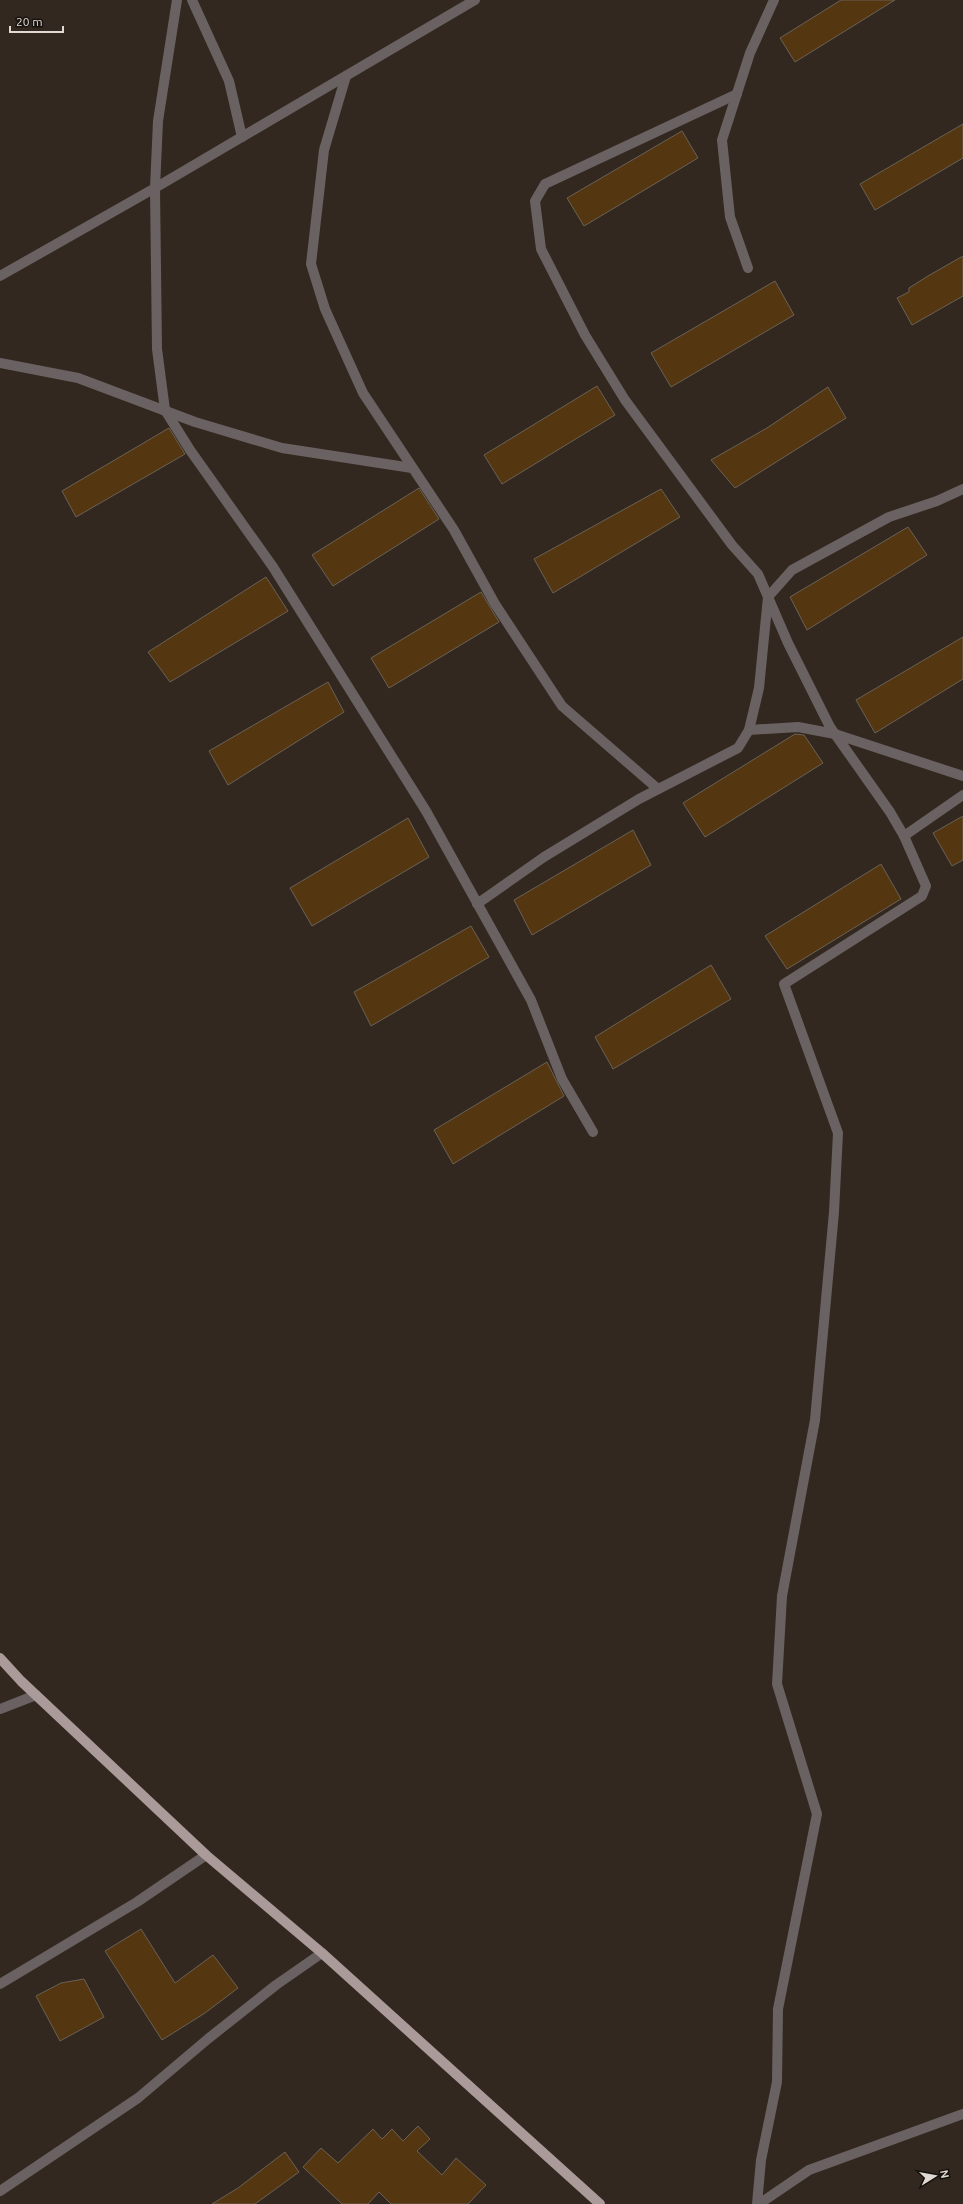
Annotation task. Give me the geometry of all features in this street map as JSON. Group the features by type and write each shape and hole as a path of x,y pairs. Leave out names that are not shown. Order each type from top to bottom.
{"main road":[{"path":"0,1658 36,1695 206,1854 322,1953 600,2204"}],"street":[{"path":"177,0 158,121 155,188 157,349 165,410 190,450 273,567 426,811 531,1000 562,1079 593,1132"},
{"path":"192,0 229,81 242,137"},
{"path":"0,276 155,188 475,0"},
{"path":"748,268 730,217 722,140 750,52 774,0"},
{"path":"346,76 324,150 311,264 325,309 363,393 454,530 495,604 562,706 658,789"},
{"path":"737,94 545,184 535,201 541,249 585,335 625,400 732,545 758,574 795,657 835,734 890,812 904,836 926,886 922,896 784,984 838,1132 834,1212 815,1420 782,1596 777,1684 817,1814 778,2009 777,2082 761,2160 758,2204"},
{"path":"0,364 78,378 195,422 282,448 412,468"},
{"path":"477,904 544,857 658,789 738,748 749,730 759,688 768,597 792,570 888,517 937,501 962,487"},
{"path":"749,730 798,727 835,734 963,776"},
{"path":"904,836 963,795"},
{"path":"0,1709 36,1695"},
{"path":"0,1984 137,1902 206,1854"},
{"path":"1,2187 138,2098 209,2038 276,1985 322,1953"},
{"path":"758,2204 810,2170 963,2114"}],"building":[{"path":"841,0 895,0 795,62 780,38"},
{"path":"963,124 963,158 875,210 860,184"},
{"path":"682,131 698,158 584,226 567,198"},
{"path":"963,256 963,296 912,325 897,298 909,292 909,288"},
{"path":"775,281 794,315 671,387 651,353"},
{"path":"597,386 615,415 502,484 484,455"},
{"path":"828,387 846,418 735,488 711,460 767,428"},
{"path":"169,428 185,454 76,517 62,491"},
{"path":"419,488 439,519 333,586 312,555"},
{"path":"661,489 680,517 553,593 534,559"},
{"path":"908,527 927,555 807,630 790,597"},
{"path":"266,577 288,611 170,682 148,652"},
{"path":"481,592 499,622 389,688 371,658"},
{"path":"963,637 963,679 875,733 856,700"},
{"path":"328,682 344,712 228,785 209,751"},
{"path":"795,734 804,735 823,763 705,837 683,803"},
{"path":"963,816 963,860 952,866 933,833"},
{"path":"408,818 429,857 312,926 290,888"},
{"path":"633,830 651,865 532,935 514,900"},
{"path":"881,864 901,899 787,969 765,936"},
{"path":"471,926 489,957 371,1026 354,992"},
{"path":"711,965 731,999 613,1069 595,1037"},
{"path":"547,1062 564,1096 453,1164 434,1130"},
{"path":"141,1929 175,1983 213,1955 238,1988 205,2013 162,2040 105,1951"},
{"path":"84,1979 104,2017 60,2041 36,1996 61,1983"},
{"path":"418,2126 430,2139 417,2151 442,2175 456,2158 486,2185 468,2204 391,2204 379,2192 368,2204 342,2204 303,2167 321,2148 338,2163 373,2129 382,2139 392,2129 403,2141"},
{"path":"285,2152 299,2172 255,2204 212,2204 238,2188"}]}
